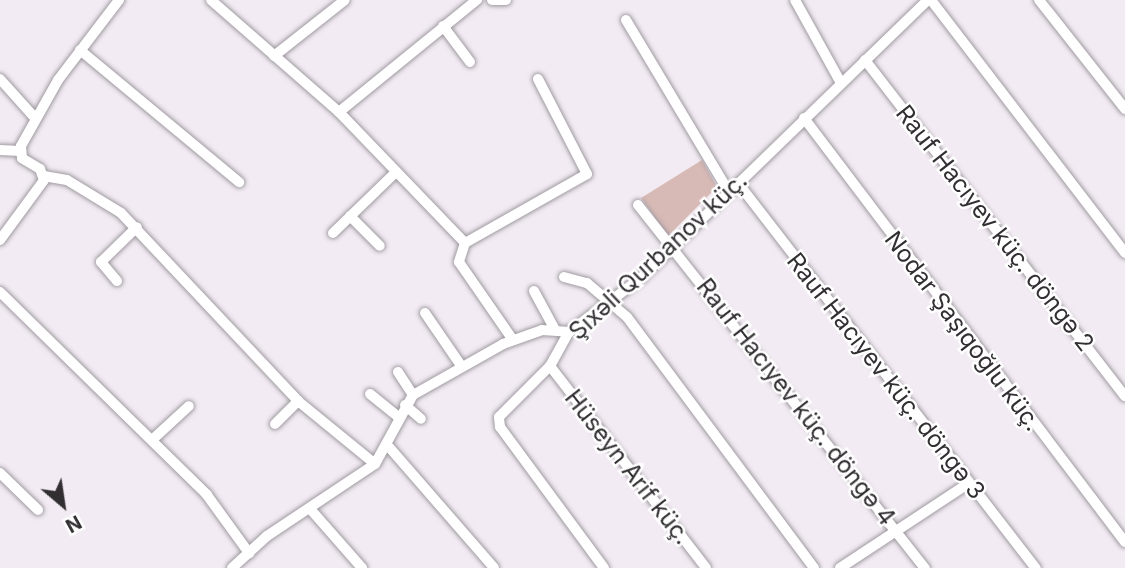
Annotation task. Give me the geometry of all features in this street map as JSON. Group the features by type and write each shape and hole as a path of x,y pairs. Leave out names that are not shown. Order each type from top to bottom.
{"street":[{"path":"20,151 35,118 80,50 119,0"},
{"path":"211,0 339,112 465,243"},
{"path":"274,56 345,0"},
{"path":"339,112 477,0"},
{"path":"492,0 506,0"},
{"path":"795,0 841,83"},
{"path":"929,0 1125,253"},
{"name":"Şıxəli Qurbanov küç.","path":"604,568 498,421 550,366 569,332 611,304 673,248 804,118 929,0"},
{"path":"1039,0 1125,109"},
{"path":"626,20 729,192"},
{"path":"443,26 470,62"},
{"path":"80,50 239,183"},
{"name":"Rauf Hacıyev küç. döngə 2","path":"865,60 1125,396"},
{"path":"0,79 35,118"},
{"path":"513,340 459,262 465,243 587,174 538,79"},
{"name":"Nodar Şaşıqoğlu küç.","path":"804,118 1125,542"},
{"path":"0,150 20,151 44,176 85,189 137,227 298,401 375,464"},
{"path":"333,233 396,172"},
{"path":"0,240 44,176"},
{"name":"Rauf Hacıyev küç. döngə 3","path":"738,183 1036,568"},
{"name":"Rauf Hacıyev küç. döngə 4","path":"638,205 925,568"},
{"path":"350,216 380,246"},
{"path":"117,281 101,262 137,227"},
{"path":"564,277 581,280 627,317 814,568"},
{"path":"534,291 554,328"},
{"path":"0,292 207,495 249,553"},
{"path":"425,313 462,367"},
{"path":"232,568 249,553 375,464 389,447 405,405 413,394 513,340 554,328 569,332"},
{"name":"Hüseyn Arif küç.","path":"550,366 706,568"},
{"path":"398,372 413,394"},
{"path":"370,394 400,418"},
{"path":"275,424 298,401"},
{"path":"405,405 421,419"},
{"path":"152,440 189,406"},
{"path":"389,447 494,568"},
{"path":"0,473 38,510"},
{"path":"839,568 969,482"},
{"path":"312,511 362,568"}],"shaded area":[{"path":"702,160 717,187 668,236 641,198"}]}
